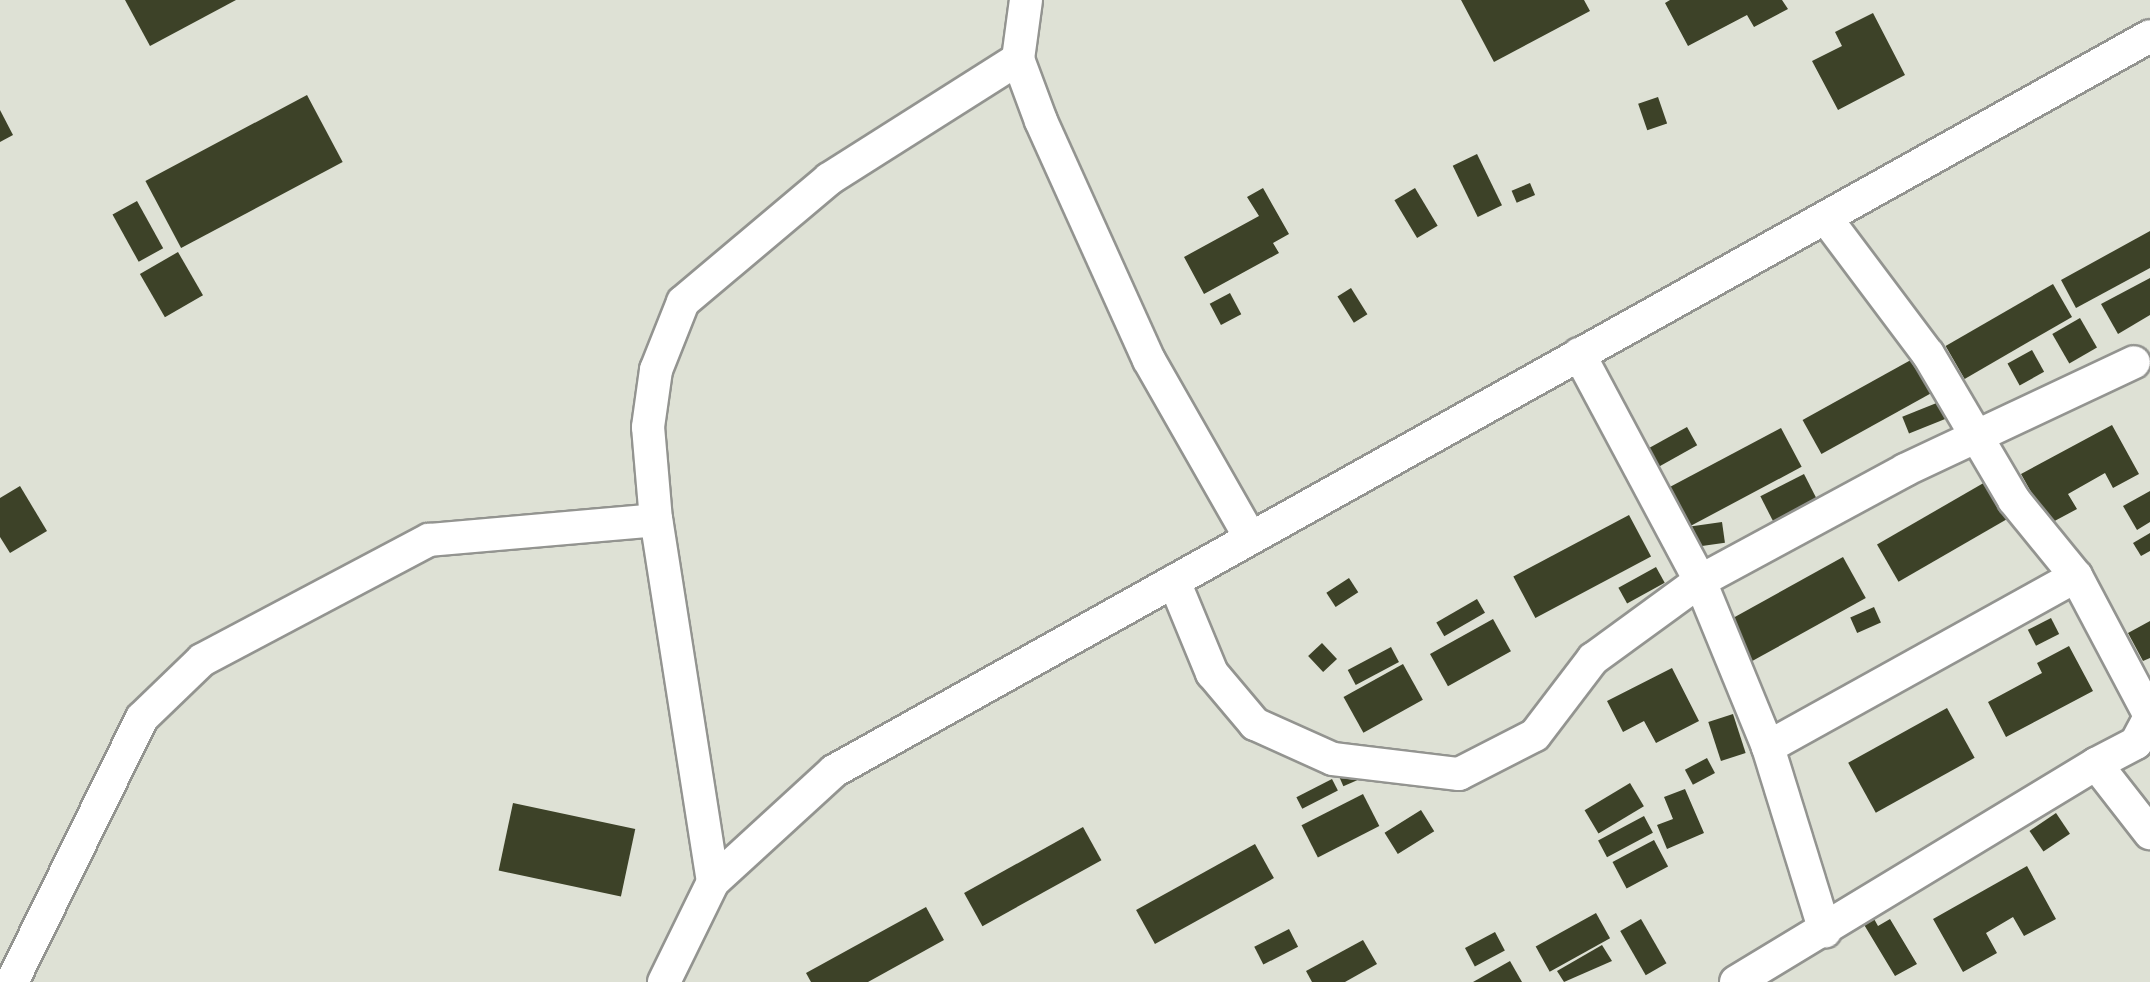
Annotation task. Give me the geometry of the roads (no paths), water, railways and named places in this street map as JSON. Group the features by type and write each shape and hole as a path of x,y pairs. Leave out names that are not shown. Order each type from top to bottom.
{"street":[{"path":"1026,0 1018,59 1149,360 1250,537"},
{"path":"664,982 713,882 834,771 1579,354 1828,221 2150,36"},
{"path":"713,882 656,520 648,427 656,370 683,302 829,179 1018,59"},
{"path":"1736,982 1825,931 2096,764 2136,743 2150,717 2076,576 2014,500 1928,354 1828,221"},
{"path":"1579,354 1700,581 1768,747 1825,931"},
{"path":"1174,581 1212,673 1255,724 1333,759 1459,774 1535,735 1593,659 1700,581 1977,437 2134,362"},
{"path":"12,982 142,718 202,660 429,540 656,520"},
{"path":"1768,747 2076,576"},
{"path":"2096,764 2150,833"}]}
